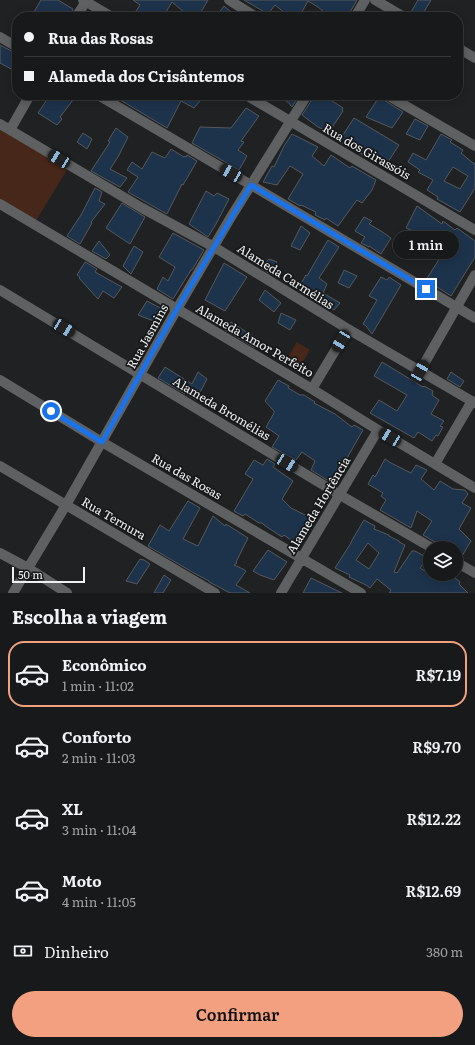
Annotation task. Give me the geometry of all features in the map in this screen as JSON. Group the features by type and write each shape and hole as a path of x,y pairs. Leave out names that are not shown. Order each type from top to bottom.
{"street":[{"path":"79,12 85,0 104,12"},
{"path":"228,0 248,12"},
{"path":"358,12 366,0"},
{"path":"375,0 395,12"},
{"path":"0,37 12,44"},
{"path":"463,51 475,58"},
{"path":"10,130 27,100"},
{"path":"106,100 475,318"},
{"name":"Rua dos Girassóis","path":"254,100 475,230"},
{"name":"Rua Jasmins","path":"13,593 66,505 177,309 304,100"},
{"path":"396,100 475,146"},
{"name":"Alameda Carmélias","path":"0,124 142,208 214,247 348,329 474,402"},
{"name":"Alameda Amor Perfeito","path":"0,204 312,389 475,488"},
{"path":"420,371 475,275"},
{"name":"Alameda Bromélias","path":"0,290 340,495 423,543"},
{"path":"312,389 348,329"},
{"name":"Rua das Rosas","path":"0,380 102,442 361,593"},
{"path":"435,464 474,402"},
{"name":"Alameda Hortência","path":"281,593 378,430"},
{"name":"Rua Ternura","path":"0,466 215,593"},
{"path":"0,552 67,593"},
{"path":"463,566 475,573"}],"shaded area":[{"path":"0,126 68,168 36,221 0,201"},
{"path":"297,342 310,350 297,371 284,364"}],"building":[{"path":"41,0 58,0 73,9 72,12 34,12"},
{"path":"133,0 208,0 201,12 184,12 172,2 166,12 135,12 140,5"},
{"path":"244,0 357,0 350,12 324,12 308,1 302,12 284,12 275,5 270,12 265,12"},
{"path":"418,0 431,0 424,12 411,12"},
{"path":"224,6 231,12 220,12"},
{"path":"0,45 12,51 12,69 0,63"},
{"path":"47,100 73,100 60,117 62,119 57,125 38,113"},
{"path":"120,100 200,100 194,108 181,101 167,128"},
{"path":"285,100 296,100 292,107"},
{"path":"312,100 331,100 343,108 343,111 329,132 318,127 302,115"},
{"path":"377,100 384,100 403,112 392,128 366,117"},
{"path":"246,108 259,116 241,141 244,142 238,150 247,156 239,170 192,143 200,127 231,128"},
{"path":"354,118 399,145 388,162 378,156 374,159 367,153 365,156 339,141"},
{"path":"415,119 428,126 420,140 406,134"},
{"path":"116,128 128,137 110,169 127,178 120,187 91,171 110,142 108,141"},
{"path":"83,133 92,139 87,149 77,142"},
{"path":"292,134 318,147 312,156 324,166 331,155 350,168 352,166 376,180 372,190 362,203 357,200 338,226 326,218 325,220 315,215 316,212 301,205 300,206 288,199 303,174 290,166 277,185 263,182 272,166 274,167 284,146"},
{"path":"441,134 452,140 450,142 463,150 461,153 474,164 475,163 475,188 460,212 437,199 438,197 427,190 433,180 418,172 420,170 408,162 413,153 426,160","holes":["453,167 468,176 460,189 444,181"]},
{"path":"171,149 184,157 187,155 197,161 183,185 182,184 167,214 128,192 138,177 127,170 132,162 142,169 152,152 165,158"},
{"path":"95,188 102,192 99,201 105,204 91,222 92,223 80,244 67,236 81,215"},
{"path":"206,191 214,196 217,193 229,199 208,237 189,224"},
{"path":"122,203 145,217 130,244 106,228"},
{"path":"417,206 442,224 443,221 455,230 457,228 475,241 475,257 451,296 426,280 443,253 427,243 426,246 416,235 417,233 406,228"},
{"path":"364,217 372,221 369,224 391,238 381,254 369,246 361,243 365,237 355,231"},
{"path":"301,226 310,233 300,250 291,246"},
{"path":"173,233 204,250 173,299 157,289 163,277 168,281 175,267 159,257"},
{"path":"328,240 339,247 319,278 327,284 323,293 340,303 334,310 320,300 318,303 297,290"},
{"path":"99,241 110,255 106,259 92,251"},
{"path":"134,246 143,252 131,274 123,266"},
{"path":"269,259 277,262 270,274 261,268"},
{"path":"85,262 97,269 95,272 122,287 114,298 103,291 98,299 79,278 80,277 77,275"},
{"path":"224,263 247,277 225,311 205,300"},
{"path":"344,270 357,276 349,288 338,283"},
{"path":"381,277 387,280 389,277 401,285 372,334 363,324 377,300 369,296"},
{"path":"265,290 281,303 274,312 259,300"},
{"path":"147,301 166,311 159,323 138,315"},
{"path":"281,313 296,320 290,330 278,323"},
{"path":"231,322 259,340 255,348 225,330"},
{"path":"382,362 423,387 424,386 433,391 432,395 439,400 431,414 444,421 440,426 443,427 438,436 436,435 432,441 418,432 414,438 370,413 379,400 397,411 407,395 374,376"},
{"path":"165,367 192,384 198,372 207,379 196,400 158,378"},
{"path":"451,372 464,381 460,387 447,379"},
{"path":"278,380 289,386 288,388 300,395 304,395 315,402 314,403 335,414 352,427 354,425 363,430 335,479 331,477 327,480 311,470 315,461 302,452 296,460 272,447 279,436 266,427 274,411 265,401"},
{"path":"267,459 275,464 273,467 293,481 282,499 291,508 311,518 298,545 284,535 282,537 262,523 259,523 245,514 243,516 234,511 253,479 245,474 254,460 263,465"},
{"path":"385,459 411,473 416,465 427,470 421,479 434,490 440,481 453,489 465,490 468,494 462,503 471,508 459,529 471,541 463,554 463,541 433,541 423,535 432,521 417,511 411,528 380,510 386,500 381,496 383,493 368,484 373,475 375,477"},
{"path":"188,501 200,508 183,539 198,546 213,516 225,526 226,524 248,538 236,562 237,563 234,565 246,571 236,585 250,593 230,593 148,546 160,525 169,531"},
{"path":"364,520 375,526 374,529 389,535 405,545 394,572 397,573 412,551 415,551 423,555 423,564 420,568 423,570 423,581 459,581 459,584 468,593 389,593 391,590 377,579 370,588 349,577 350,575 335,568","holes":["368,543 379,553 369,569 356,560"]},
{"path":"268,550 287,562 274,580 253,571"},
{"path":"140,559 150,564 137,584 126,581"},
{"path":"164,575 171,580 163,593 154,593"},
{"path":"311,578 342,593 303,593"}],"route":[{"path":"51,411 102,442 177,309 251,185 426,289"}]}
